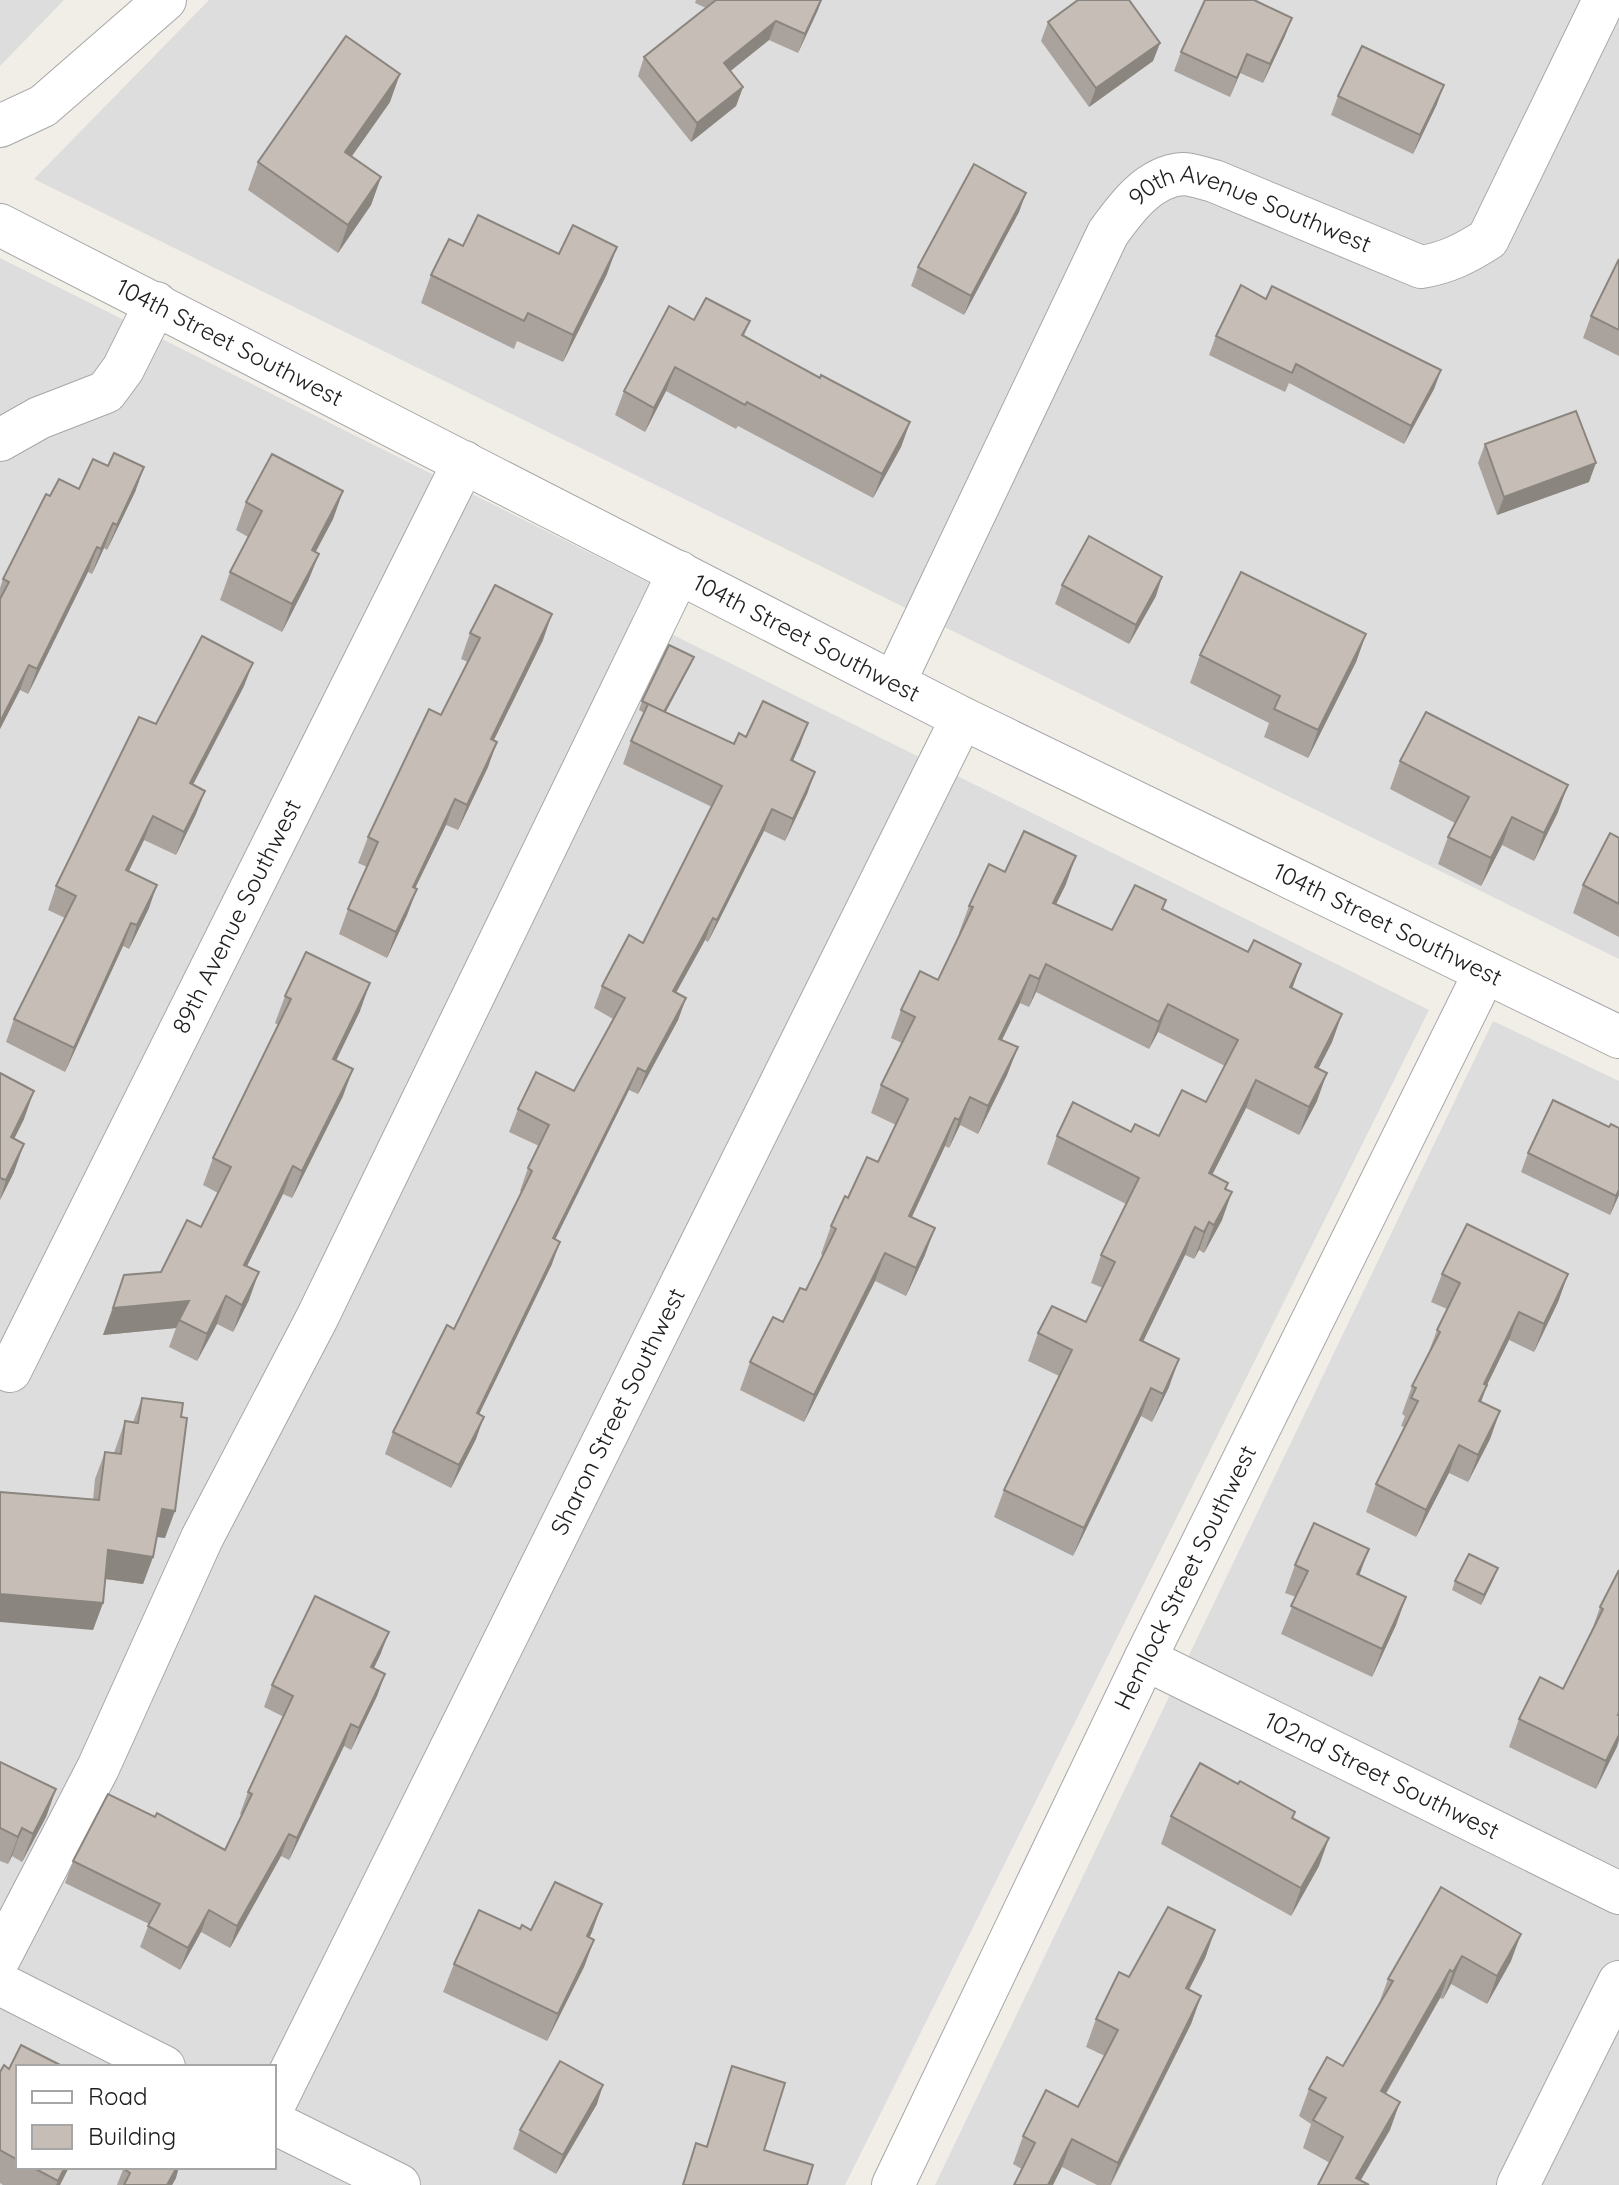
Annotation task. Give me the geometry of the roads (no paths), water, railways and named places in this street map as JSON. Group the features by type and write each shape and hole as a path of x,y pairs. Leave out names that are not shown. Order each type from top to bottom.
{"street":[{"path":"0,126 43,106 165,0"},
{"name":"90th Avenue Southwest","path":"894,683 1108,233 1144,190 1161,179 1184,174 1214,181 1421,267 1440,264 1488,239 1604,0"},
{"name":"104th Street Southwest","path":"0,225 962,718 1619,1037"},
{"path":"0,440 39,418 106,392 123,369 156,303"},
{"name":"89th Avenue Southwest","path":"10,1371 464,462"},
{"path":"0,1957 98,1768 202,1538 317,1318 679,572"},
{"name":"Sharon Street Southwest","path":"276,2101 962,718"},
{"name":"Hemlock Street Southwest","path":"893,2185 1145,1659 1485,972"},
{"name":"102nd Street Southwest","path":"1145,1659 1619,1893"},
{"path":"1518,2185 1619,1982"},
{"path":"0,1984 160,2065"},
{"path":"276,2124 399,2185"}]}
